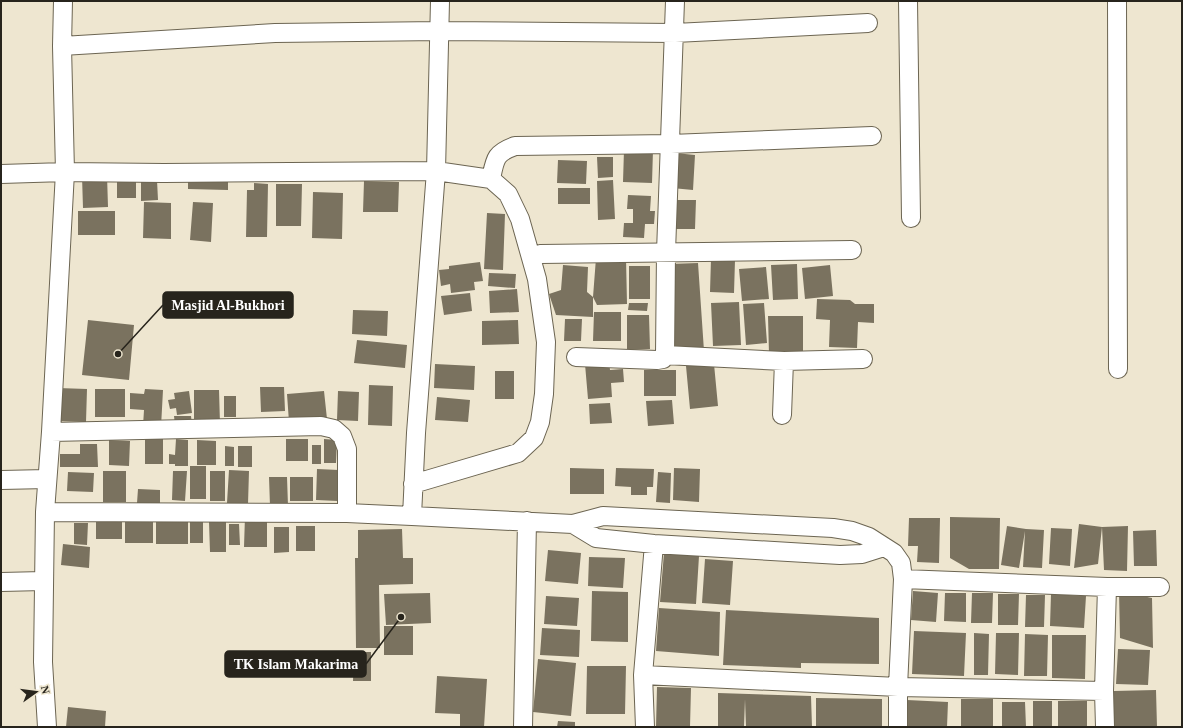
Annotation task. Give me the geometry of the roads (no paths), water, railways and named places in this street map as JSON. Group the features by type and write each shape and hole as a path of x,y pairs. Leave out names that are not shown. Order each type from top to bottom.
{"street":[{"path":"47,727 43,662 43,581 45,512 51,432 65,172 62,46 63,1"},
{"path":"412,516 413,484 436,171 440,1"},
{"path":"576,357 657,360 662,359 665,355 666,252 675,1"},
{"path":"908,1 911,218"},
{"path":"1117,1 1118,369"},
{"path":"62,46 275,33 439,31 675,33 868,23"},
{"path":"491,179 494,161 500,152 515,146 671,144 872,136"},
{"path":"1,174 65,172 164,173 436,171 491,179 508,194 520,219 537,279 546,342 544,394 540,422 534,438 518,453 413,484"},
{"path":"540,254 852,250"},
{"path":"665,355 784,360 863,359"},
{"path":"782,415 784,360"},
{"path":"51,432 321,426 334,430 342,436 347,449 347,514"},
{"path":"1,480 47,479"},
{"path":"45,512 347,514 573,524 604,516 833,528 852,531 869,537 894,553 901,563 904,579 898,687 898,727"},
{"path":"523,727 527,521"},
{"path":"726,548 729,523"},
{"path":"573,524 596,538 654,544 840,555 862,554 884,547"},
{"path":"645,727 643,675 654,544"},
{"path":"904,579 1107,587 1160,587"},
{"path":"1,582 43,581"},
{"path":"1105,727 1104,691 1107,587"},
{"path":"643,675 898,687 1104,691"}],"place":[{"name":"Masjid Al-Bukhori","path":"118,354"},
{"name":"TK Islam Makarima","path":"401,617"}]}
